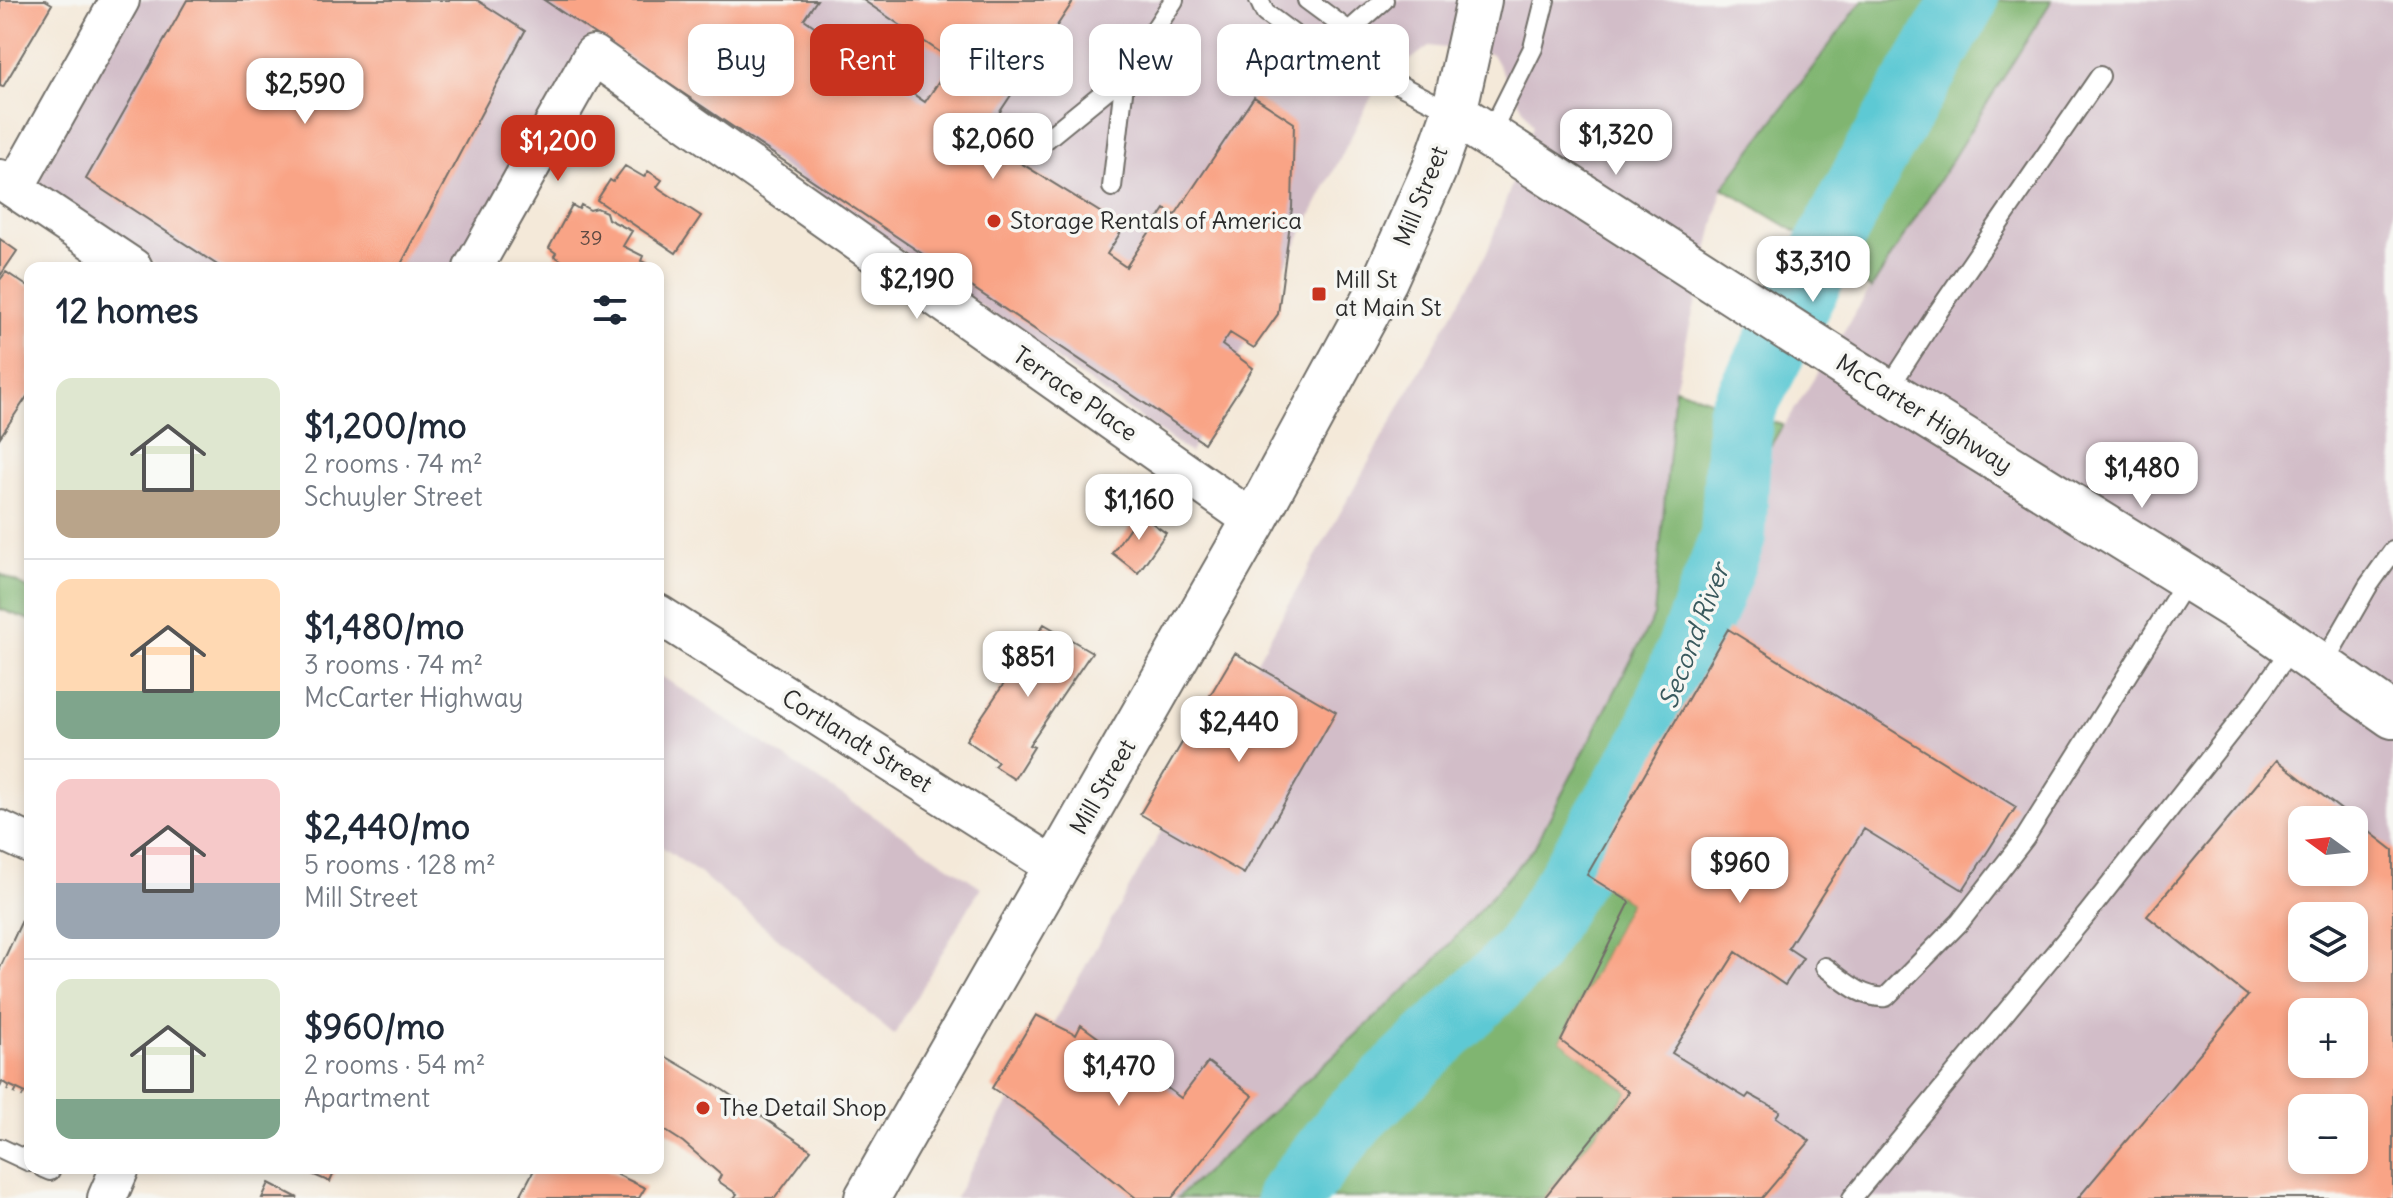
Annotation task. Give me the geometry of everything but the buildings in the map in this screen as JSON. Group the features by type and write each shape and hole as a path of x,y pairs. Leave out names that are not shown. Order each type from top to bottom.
{"street":[{"path":"120,0 8,183 124,262"},
{"name":"Mill Street","path":"867,1198 1254,521 1385,280 1434,170 1471,124 1479,0"},
{"name":"Terrace Place","path":"476,262 593,55 1254,521"},
{"name":"McCarter Highway","path":"1471,124 1848,367 2188,578 2393,716"},
{"name":"Cortlandt Street","path":"664,618 1057,868"},
{"path":"0,830 24,841"},
{"path":"107,1198 117,1174"}],"lane":[{"path":"1158,24 1174,0"},
{"path":"1259,0 1265,13 1280,24"},
{"path":"1307,0 1340,24"},
{"path":"1357,24 1384,0"},
{"path":"1409,91 1471,124 1533,48 1545,0"},
{"path":"1887,391 2100,76"},
{"path":"1044,141 1099,96"},
{"path":"1112,187 1123,96"},
{"path":"1852,1198 2087,914 2254,702 2307,656 2368,586 2393,551"},
{"path":"1825,967 1874,998 1886,997 1960,922 2025,838 2188,578"},
{"path":"0,1148 24,1159"}],"path":[{"path":"0,1085 24,1096"}],"shaded area":[{"path":"132,0 1863,0 1723,188 1675,388 1654,616 1534,848 1425,972 1177,1198 955,1198 1488,250 1533,126 1492,54 1429,46 1409,61 1409,24 1217,24 1217,96 1372,96 1190,453 592,33 468,262 153,262 36,183"},
{"path":"2052,0 2393,0 2393,1198 1544,1198 1628,1092 1561,1041 1587,875 1728,629 1752,477"},
{"path":"664,678 981,887 894,1035 703,876 664,848"}],"green space":[{"path":"1863,0 2052,0 1871,289 1796,232 1723,188"},
{"path":"1675,388 1783,425 1752,477 1728,629 1587,875 1630,902 1561,1041 1629,1092 1544,1198 1177,1198 1425,972 1534,848 1654,616"},
{"path":"0,574 24,586 24,618 0,609"}],"waterway":[{"name":"Second River","path":"1289,1198 1355,1116 1525,953 1654,740 1733,537 1740,414 1873,159 1965,0"}],"place":[{"name":"Storage Rentals of America","path":"994,221"},
{"name":"Mill St at Main St","path":"1319,294"},
{"name":"The Detail Shop","path":"703,1108"}]}
